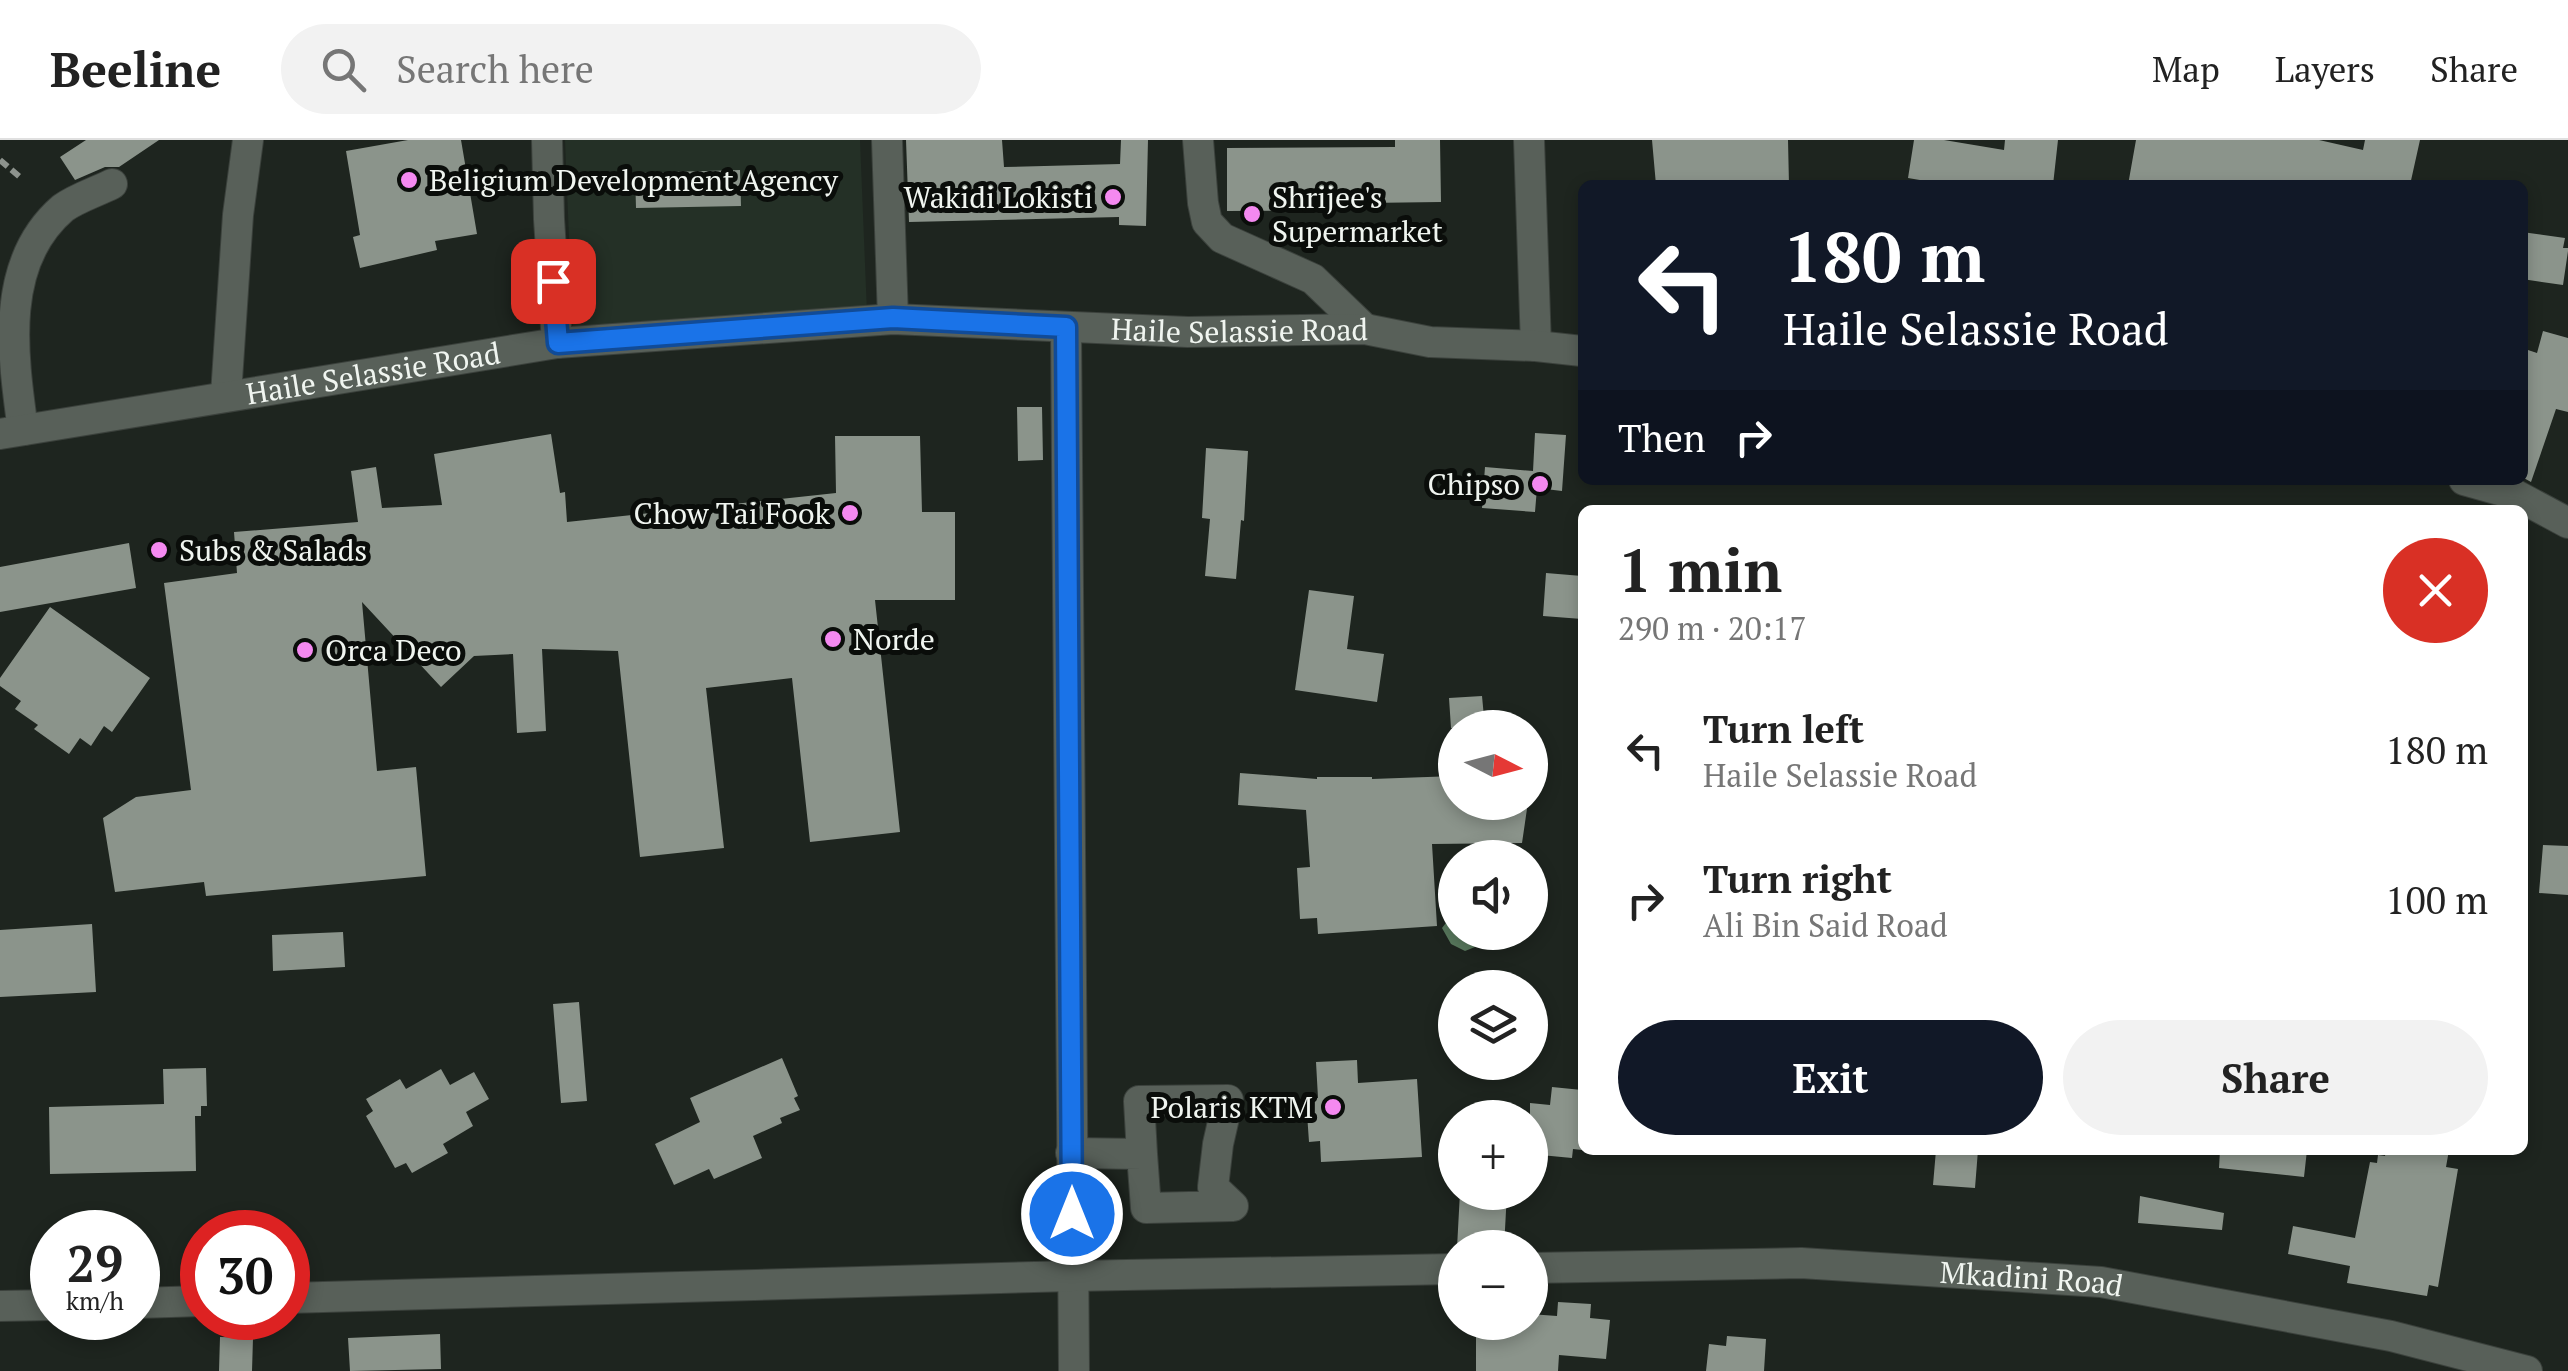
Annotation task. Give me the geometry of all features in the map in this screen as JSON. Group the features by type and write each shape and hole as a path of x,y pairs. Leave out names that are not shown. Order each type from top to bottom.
{"street":[{"path":"226,395 238,214 248,140"},
{"path":"547,140 558,343"},
{"path":"887,140 893,318"},
{"path":"1198,140 1207,222 1222,238 1313,279 1365,329"},
{"path":"1528,140 1536,346"},
{"path":"12,432 9,300 15,273 26,247 42,225 66,206 112,184"},
{"name":"Haile Selassie Road","path":"12,432 558,343 893,318 1188,332 1365,329 1430,342 1578,351"},
{"path":"1066,327 1074,1371"},
{"path":"2482,485 2514,494 2568,522"},
{"path":"1228,1100 1213,1187 1233,1206 1146,1208 1142,1154 1139,1101 1228,1100"},
{"path":"1071,1153 1142,1154"},
{"name":"Mkadini Road","path":"1548,1268 1801,1263 2101,1282 2391,1336 2527,1371"},
{"path":"310,1297 1438,1269"},
{"path":"0,1306 30,1305"}],"path":[{"path":"0,160 20,177"}],"shaded area":[{"path":"565,140 860,140 867,313 573,336"}],"building":[{"path":"86,140 159,140 119,167 105,167 75,180 60,157"},
{"name":"Beligium Development Agency","path":"408,140 461,140 477,234 435,241 437,250 360,268 353,237 360,235 346,151"},
{"path":"906,140 1002,140 1004,167 1120,164 1121,140 1148,140 1146,226 1119,225 1119,217 909,222"},
{"path":"1395,140 1440,140 1441,202 1366,203 1366,210 1227,211 1227,148 1395,147"},
{"path":"1652,140 1788,140 1789,180 1656,180"},
{"path":"1914,140 1944,140 2004,150 2005,140 2058,140 2054,180 1908,178"},
{"path":"2136,140 2319,140 2363,150 2365,140 2420,140 2411,180 2129,180"},
{"path":"740,170 741,206 636,208 635,173"},
{"path":"2528,233 2565,238 2563,248 2568,251 2563,285 2528,280"},
{"path":"2543,331 2568,338 2568,412 2556,409 2531,482 2528,350 2537,353"},
{"path":"1017,407 1042,407 1043,460 1018,461"},
{"path":"1535,433 1566,435 1562,491 1537,488 1535,512 1482,508 1485,467 1533,471"},
{"path":"551,434 560,493 565,492 567,522 836,493 835,436 920,436 922,512 955,512 955,600 875,600 900,832 810,842 792,678 706,688 724,848 640,857 618,651 542,649 546,731 517,733 513,654 474,656 441,687 362,602 377,771 416,767 426,876 206,896 204,882 115,892 103,818 136,797 191,790 164,583 237,573 234,532 358,522 351,471 376,467 382,508 442,505 434,454"},
{"path":"1206,448 1248,451 1236,579 1205,576 1210,519 1202,518"},
{"path":"129,543 136,588 0,612 0,567"},
{"path":"1546,573 1578,576 1578,619 1543,616"},
{"path":"1309,590 1354,596 1347,649 1384,654 1377,702 1295,690"},
{"path":"50,607 150,678 112,732 104,726 91,746 80,738 69,754 34,729 38,725 15,709 21,701 0,686 0,678"},
{"path":"1482,696 1483,710 1450,710 1449,698"},
{"path":"1240,773 1317,779 1438,777 1438,820 1525,820 1522,840 1438,840 1438,844 1432,844 1437,926 1318,934 1317,918 1300,919 1297,868 1310,867 1306,810 1238,805"},
{"path":"2543,845 2568,846 2568,895 2539,893"},
{"path":"92,924 96,992 0,997 0,930"},
{"path":"343,932 345,967 273,971 272,935"},
{"path":"579,1002 587,1101 561,1103 553,1004"},
{"path":"782,1058 800,1110 753,1136 762,1158 714,1179 709,1169 674,1185 655,1144 700,1122 690,1098"},
{"name":"Polaris KTM","path":"1357,1060 1358,1083 1417,1079 1422,1157 1321,1162 1320,1141 1309,1142 1306,1099 1318,1098 1316,1062"},
{"path":"206,1068 207,1106 201,1106 201,1116 195,1116 196,1171 50,1174 49,1107 164,1104 163,1069"},
{"path":"441,1069 450,1085 474,1072 489,1099 466,1112 473,1126 443,1144 448,1153 412,1173 406,1163 395,1168 366,1116 373,1111 366,1099 400,1079 406,1089"},
{"path":"1552,1087 1578,1090 1578,1150 1573,1149 1572,1158 1548,1156"},
{"path":"1936,1155 1978,1155 1975,1188 1933,1185"},
{"path":"2220,1155 2306,1155 2304,1177 2219,1168"},
{"path":"2378,1155 2448,1155 2446,1167 2458,1169 2438,1287 2429,1285 2427,1296 2347,1283 2350,1266 2288,1254 2293,1226 2355,1238 2370,1162 2377,1163"},
{"path":"2140,1196 2224,1213 2222,1230 2138,1223"},
{"path":"1459,1210 1506,1210 1505,1230 1458,1230"},
{"path":"1558,1302 1591,1304 1590,1318 1610,1320 1606,1359 1559,1355 1558,1371 1476,1371 1476,1340 1548,1340 1548,1315 1557,1316"},
{"path":"440,1334 441,1369 350,1371 348,1338"},
{"path":"1727,1336 1766,1339 1764,1371 1706,1371 1709,1344 1726,1346"},
{"path":"220,1340 253,1340 252,1371 219,1371"}],"place":[{"name":"Beligium Development Agency","path":"409,180"},
{"name":"Wakidi Lokisti","path":"1113,197"},
{"name":"Shrijee's Supermarket","path":"1252,214"},
{"name":"Chipso","path":"1540,484"},
{"name":"Chow Tai Fook","path":"850,513"},
{"name":"Subs & Salads","path":"159,550"},
{"name":"Norde","path":"833,639"},
{"name":"Orca Deco","path":"305,650"},
{"name":"Polaris KTM","path":"1333,1107"}],"route":[{"path":"553,281 558,343 893,318 1066,327 1072,1214"}]}
